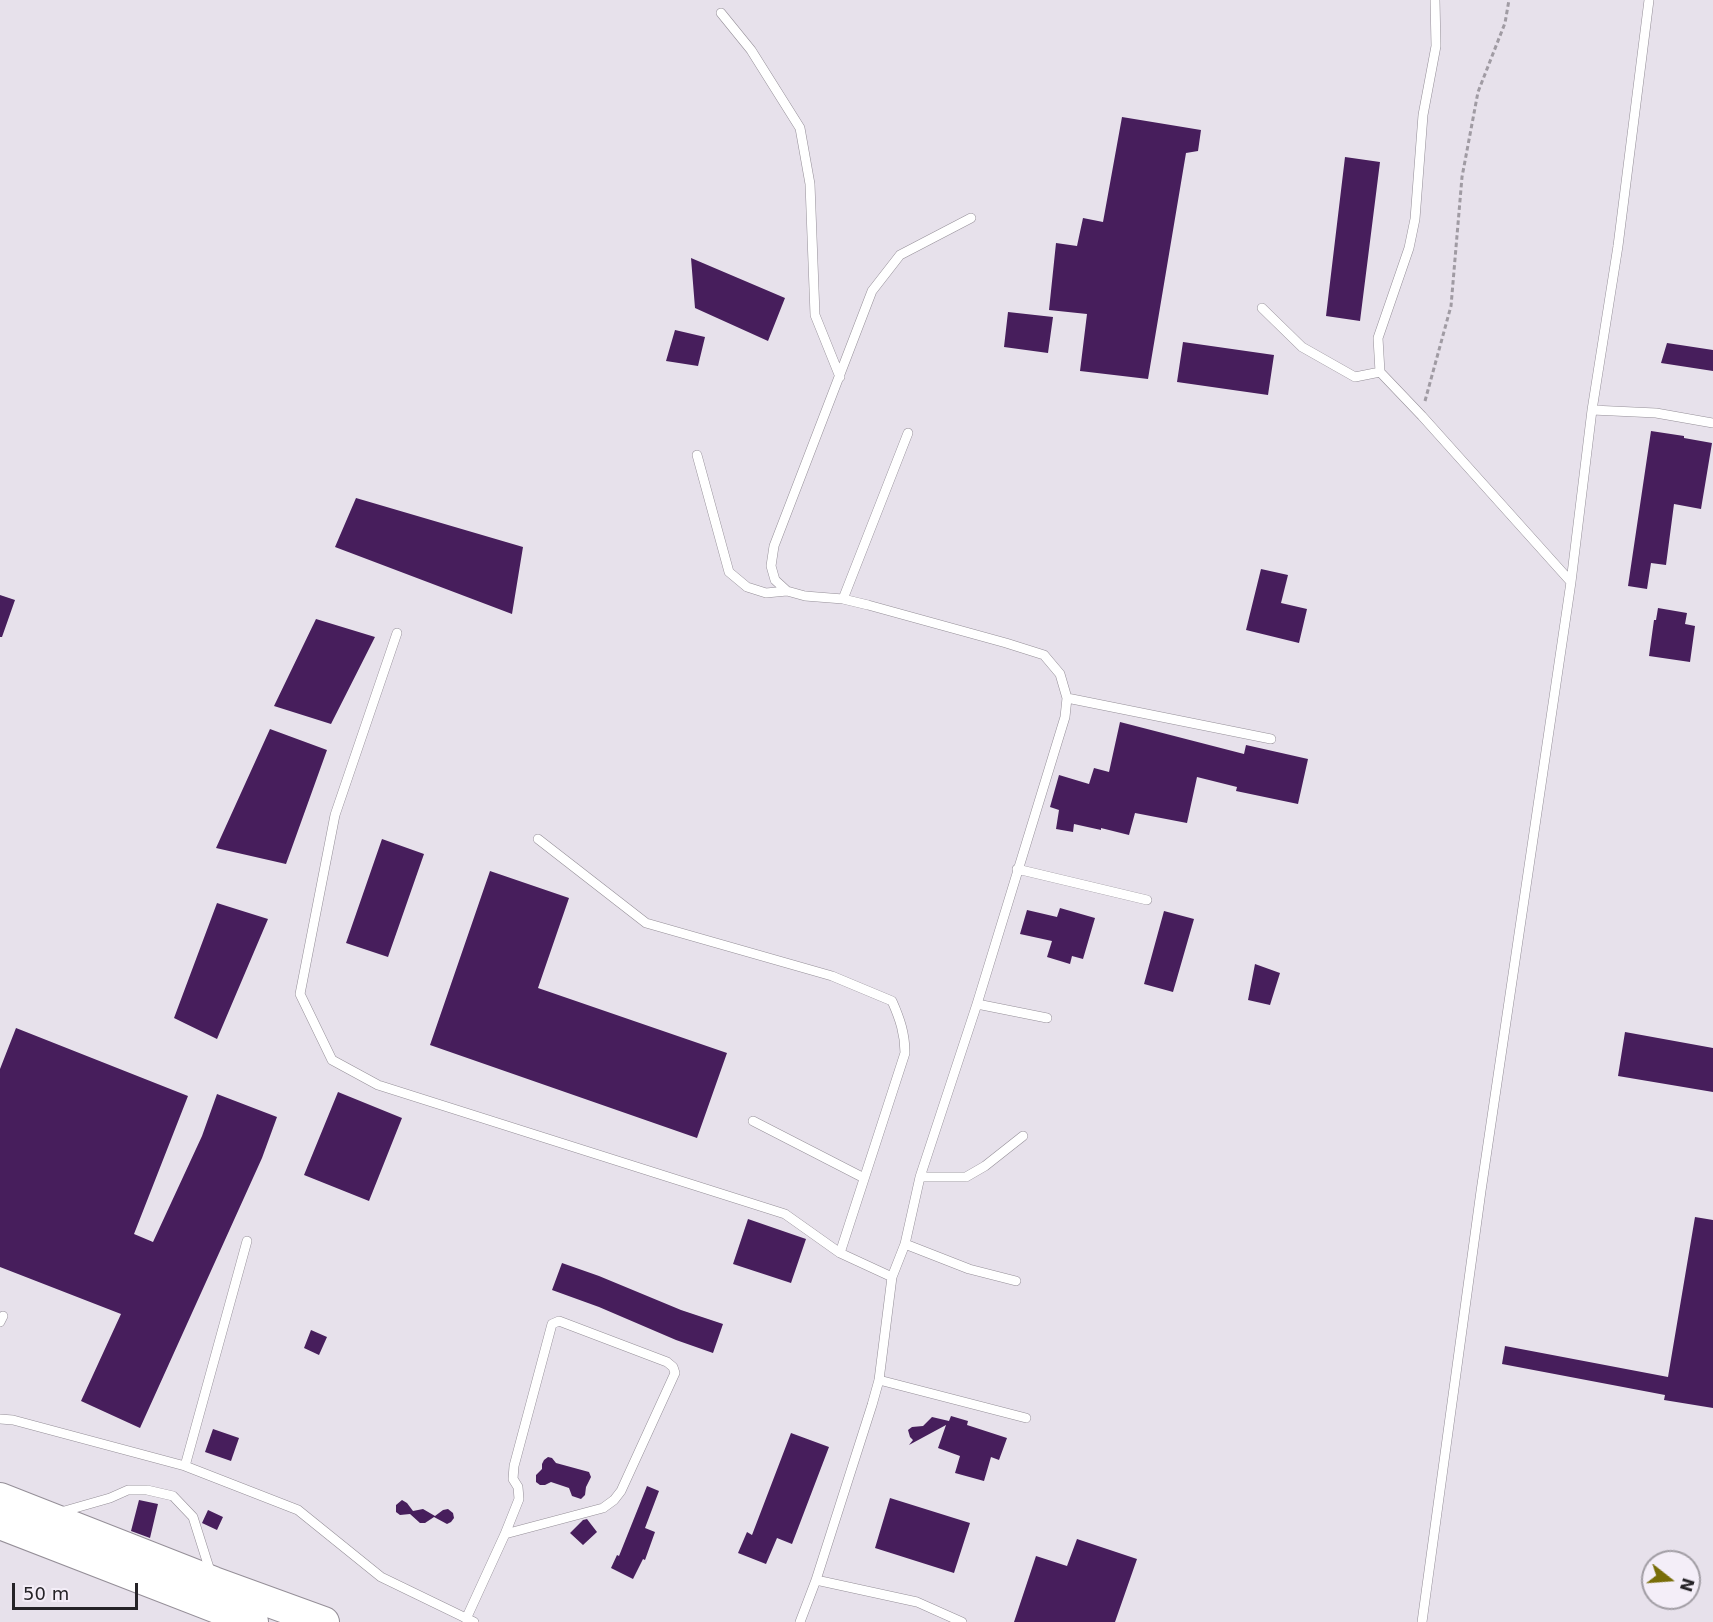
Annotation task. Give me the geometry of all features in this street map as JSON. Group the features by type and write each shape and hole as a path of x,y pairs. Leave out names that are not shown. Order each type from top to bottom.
{"main road":[{"path":"0,1498 214,1582 324,1622"},
{"path":"0,1524 253,1622"}],"lane":[{"path":"1435,0 1437,46 1423,116 1415,219 1409,248 1378,338 1380,372 1571,582"},
{"path":"1422,1622 1480,1191 1571,582 1592,410 1618,246 1648,0"},
{"path":"721,13 751,50 800,128 810,184 815,315 840,376"},
{"path":"787,591 775,580 771,566 774,546 872,291 900,255 971,218"},
{"path":"1262,308 1302,347 1355,377 1380,372"},
{"path":"1592,410 1656,413 1713,423"},
{"path":"843,599 908,434"},
{"path":"697,455 729,572 747,587 766,593 787,591 805,596 843,599 983,636 1044,655 1060,674 1067,698 1065,717 920,1178 905,1245 892,1277 879,1380 873,1405 800,1622"},
{"path":"397,633 335,815 300,994 332,1060 378,1085 785,1214 840,1253 892,1277"},
{"path":"1067,698 1271,739"},
{"path":"538,839 646,923 832,976 892,1001 905,1037 905,1053 840,1253"},
{"path":"1017,869 1148,900"},
{"path":"976,1004 1047,1018"},
{"path":"753,1121 864,1178"},
{"path":"920,1178 966,1177 985,1166 1023,1136"},
{"path":"185,1466 247,1241"},
{"path":"905,1245 969,1269 1016,1281"},
{"path":"0,1419 13,1420 185,1466 298,1510 381,1577 470,1620 519,1498 518,1487 513,1479 514,1466 552,1324 559,1321 668,1362 675,1373 621,1491 614,1500 603,1508 505,1534"},
{"path":"879,1380 1026,1418"},
{"path":"46,1516 128,1491 147,1491 173,1496 193,1517 214,1582"},
{"path":"816,1580 917,1602 962,1622"}],"path":[{"path":"1422,416 1451,306 1462,177 1478,92 1505,23 1509,0"}],"building":[{"path":"1122,117 1201,130 1198,151 1186,153 1148,379 1080,371 1087,314 1049,310 1056,243 1077,246 1083,218 1103,222"},
{"path":"1345,157 1380,162 1360,321 1326,316"},
{"path":"691,258 785,298 768,341 695,308"},
{"path":"1008,312 1053,317 1048,353 1004,347"},
{"path":"675,330 705,337 698,366 666,361"},
{"path":"1183,342 1274,355 1268,395 1177,382"},
{"path":"1667,343 1713,350 1713,371 1661,363"},
{"path":"1651,431 1712,443 1701,509 1674,504 1666,565 1651,563 1647,589 1628,586"},
{"path":"356,498 523,547 512,614 335,547"},
{"path":"1261,569 1288,575 1281,603 1307,609 1299,643 1246,630"},
{"path":"0,595 15,600 2,637 0,637"},
{"path":"1658,608 1687,613 1685,624 1695,626 1690,662 1649,656"},
{"path":"316,619 375,637 331,724 274,706"},
{"path":"1120,722 1244,754 1246,745 1308,759 1298,804 1236,791 1237,787 1197,777 1187,823 1135,813 1129,835 1074,824 1073,832 1056,829 1059,810 1050,807 1059,775 1089,784 1094,768 1109,772"},
{"path":"270,729 327,750 286,864 216,848"},
{"path":"382,839 424,854 388,957 346,943"},
{"path":"490,871 569,898 538,988 727,1053 697,1138 430,1045"},
{"path":"217,903 268,919 217,1039 174,1018"},
{"path":"1060,908 1095,918 1083,959 1072,956 1070,964 1047,957 1052,941 1020,934 1027,910 1057,917"},
{"path":"1164,911 1194,919 1173,992 1144,984"},
{"path":"1255,964 1280,973 1270,1005 1248,1000"},
{"path":"16,1028 188,1096 134,1234 153,1242 202,1136 217,1094 277,1117 262,1158 140,1428 81,1401 121,1314 0,1267 0,1069"},
{"path":"1625,1032 1713,1048 1713,1092 1618,1076"},
{"path":"338,1092 402,1118 369,1201 304,1175"},
{"path":"1695,1217 1713,1220 1713,1408 1664,1400 1665,1395 1502,1364 1505,1346 1668,1377"},
{"path":"748,1219 806,1239 791,1283 733,1264"},
{"path":"562,1263 723,1324 713,1353 552,1290"},
{"path":"311,1330 327,1337 319,1355 304,1348"},
{"path":"951,1416 968,1421 967,1425 1007,1438 999,1460 991,1457 984,1481 955,1473 960,1456 938,1448 946,1425 909,1445 913,1440 908,1430 912,1427 923,1426 932,1417 949,1421"},
{"path":"213,1429 239,1438 231,1461 205,1452"},
{"path":"791,1433 829,1447 792,1544 777,1538 766,1564 738,1553 747,1532 752,1535"},
{"path":"548,1457 556,1463 589,1472 591,1477 585,1495 581,1499 572,1496 569,1488 551,1482 540,1485 536,1482 536,1475"},
{"path":"647,1486 659,1491 645,1528 655,1532 645,1560 643,1559 633,1579 611,1568 617,1555 619,1556"},
{"path":"890,1498 970,1523 954,1573 875,1548"},
{"path":"139,1500 158,1504 150,1538 131,1531"},
{"path":"402,1500 413,1511 423,1509 435,1516 448,1509 453,1513 454,1518 447,1524 434,1517 425,1523 420,1523 410,1514 400,1515 396,1512 396,1505"},
{"path":"208,1510 223,1517 217,1530 202,1523"},
{"path":"587,1519 597,1532 583,1545 570,1533"},
{"path":"1077,1539 1137,1559 1115,1622 1014,1622 1036,1556 1067,1566"}]}
